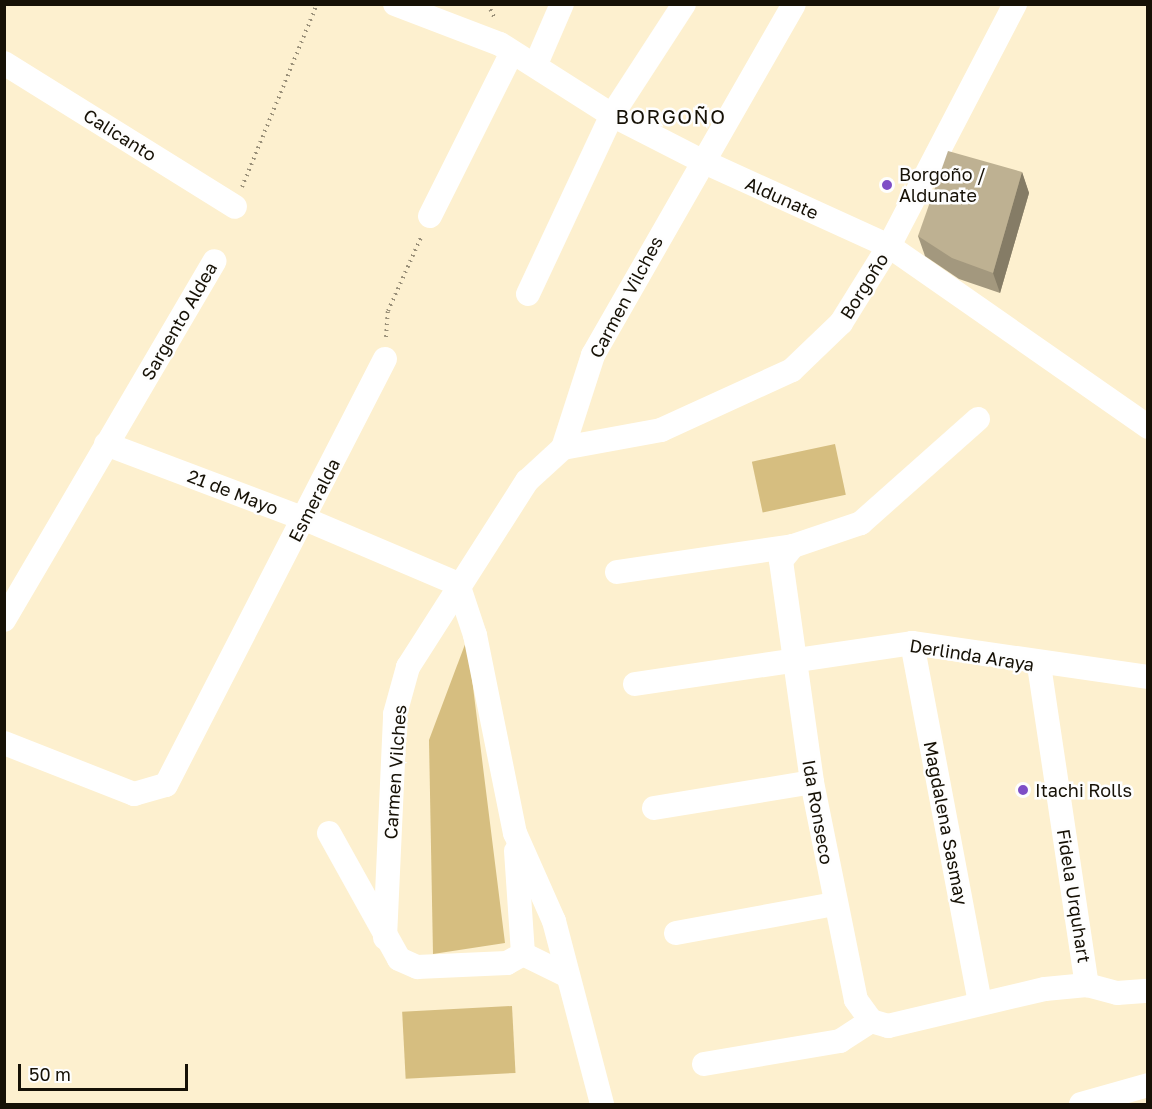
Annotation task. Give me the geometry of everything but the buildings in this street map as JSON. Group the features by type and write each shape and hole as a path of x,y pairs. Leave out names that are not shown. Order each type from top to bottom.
{"street":[{"name":"Aldunate","path":"395,4 512,52 536,64 612,115 700,160 889,246 1148,427"},
{"path":"536,64 562,4"},
{"path":"528,294 612,115 684,4"},
{"name":"Carmen Vilches","path":"386,938 395,714 408,667 458,585 527,481 562,448 593,355 700,160 794,4"},
{"name":"Borgoño","path":"562,448 661,430 792,370 841,323 889,246 1015,4"},
{"path":"430,216 512,52"},
{"name":"Calicanto","path":"4,63 235,207"},
{"name":"Sargento Aldea","path":"4,620 215,261"},
{"name":"Esmeralda","path":"4,743 134,794 166,785 305,519 385,359"},
{"path":"617,572 793,546 861,523 978,419"},
{"name":"21 de Mayo","path":"106,444 305,519 458,585"},
{"name":"Ida Ronseco","path":"793,546 781,561 797,655 812,782 834,904 856,1000 871,1021"},
{"path":"458,585 475,635 515,833 523,954"},
{"name":"Derlinda Araya","path":"635,684 797,655 912,643 1039,665 1148,677"},
{"name":"Magdalena Sasmay","path":"912,643 980,1003"},
{"name":"Fidela Urquhart","path":"1039,665 1087,985"},
{"path":"654,808 812,782"},
{"path":"329,833 359,880 399,960 417,967 507,963 523,954"},
{"path":"515,833 554,921 602,1104"},
{"path":"676,933 834,904"},
{"path":"523,954 568,976"},
{"path":"704,1064 840,1041 871,1021 897,1025 980,1003 1087,985 1117,993 1148,991"},
{"path":"1081,1104 1121,1100 1148,1085"}],"path":[{"path":"235,207 317,4"},
{"path":"385,359 388,311 430,216"}],"shaded area":[{"path":"835,444 846,495 763,513 752,462"},
{"path":"467,639 505,943 433,954 429,740"},
{"path":"512,1006 516,1073 406,1079 402,1012"}],"place":[{"name":"Borgoño / Aldunate","path":"887,185"},
{"name":"Itachi Rolls","path":"1023,790"}],"district":[{"name":"BORGOÑO","path":"671,116"}]}
